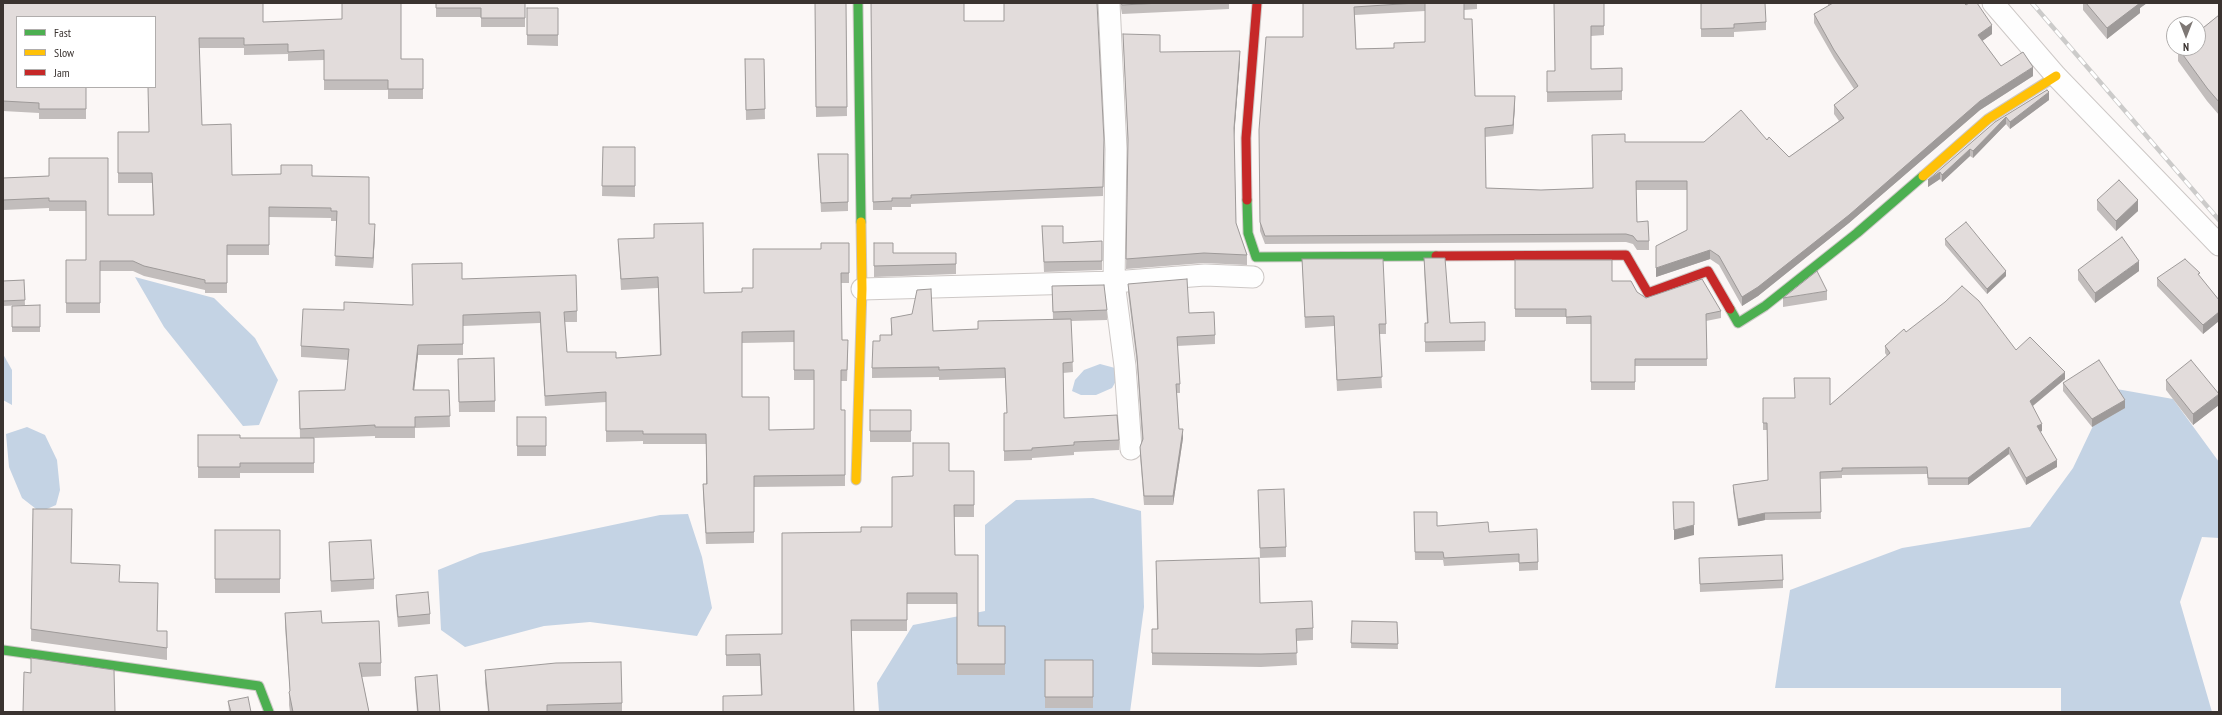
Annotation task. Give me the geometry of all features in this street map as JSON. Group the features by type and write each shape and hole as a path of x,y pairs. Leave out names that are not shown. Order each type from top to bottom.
{"street":[{"path":"856,480 862,289 858,3"},
{"path":"1109,3 1116,149 1114,282 1125,366 1132,449"},
{"path":"1257,3 1246,138 1248,233 1256,258 1626,255 1648,293 1708,271 1738,323 1764,306 1856,233 1988,119 2056,76"},
{"path":"1993,3 2056,76 2219,245"},
{"path":"862,289 1114,282 1205,275 1253,276"},
{"path":"3,650 259,686 269,712"}],"water":[{"path":"135,277 214,298 255,338 278,380 259,425 243,426 164,327"},
{"path":"3,354 12,370 12,405 3,400"},
{"path":"1100,364 1115,368 1116,381 1112,388 1096,395 1081,395 1072,391 1075,380 1084,370"},
{"path":"2111,388 2173,399 2219,462 2219,538 2202,537 2180,602 2212,712 2061,712 2061,688 1775,688 1790,590 1902,548 2030,527 2073,468"},
{"path":"27,427 45,435 57,460 60,490 56,505 40,512 22,498 9,467 6,434"},
{"path":"1093,498 1141,511 1144,607 1130,712 879,712 877,683 913,625 985,611 985,525 1016,500"},
{"path":"688,514 702,557 712,608 697,636 590,622 544,626 465,647 441,630 438,570 480,553 660,515"}],"building":[{"path":"3,3 263,3 263,22 342,19 342,3 401,3 401,59 423,59 423,89 388,89 388,80 324,80 324,50 288,52 288,44 244,45 244,38 199,38 202,125 231,124 232,175 281,174 281,165 312,165 312,176 369,177 369,224 375,224 373,258 335,256 337,211 331,211 331,208 269,207 269,245 227,245 227,283 205,283 205,280 144,266 133,261 100,261 100,303 66,303 66,260 86,260 86,201 49,201 49,198 3,200 3,178 49,176 49,158 108,158 108,215 154,215 152,173 118,173 118,132 149,132 148,88 156,88 156,16 16,16 16,88 86,88 86,109 39,109 39,103 3,101"},
{"path":"436,3 525,3 525,18 481,18 481,8 436,8"},
{"path":"815,3 846,3 847,107 816,107"},
{"path":"871,3 964,3 964,21 1004,21 1004,3 1097,3 1104,140 1103,187 911,195 911,198 892,198 892,201 873,202"},
{"path":"1121,3 1161,3 1122,5"},
{"path":"1303,3 1416,3 1354,7 1356,49 1394,48 1394,43 1425,42 1425,3 1464,3 1464,19 1472,19 1475,96 1515,96 1513,125 1485,128 1486,188 1541,190 1593,188 1592,135 1625,134 1625,142 1704,142 1741,110 1767,140 1769,137 1789,157 1844,118 1834,105 1858,86 1834,50 1814,14 1833,3 1964,3 1966,5 1969,3 1977,3 1992,25 1978,35 2001,66 2023,52 2033,67 1980,101 1849,215 1758,287 1742,297 1719,256 1710,250 1656,268 1656,246 1687,230 1687,181 1636,181 1637,222 1648,221 1649,241 1637,241 1633,236 1626,234 1265,236 1260,222 1259,130 1266,37 1303,37"},
{"path":"1554,3 1604,3 1604,26 1591,26 1591,69 1622,68 1622,91 1547,92 1547,71 1555,71"},
{"path":"1701,3 1765,3 1766,22 1734,24 1734,28 1701,29"},
{"path":"2086,3 2140,3 2107,28"},
{"path":"527,8 558,8 558,35 527,35"},
{"path":"2219,15 2219,102 2184,56 2206,56 2206,26"},
{"path":"1123,34 1160,35 1160,52 1240,51 1234,128 1236,223 1247,255 1204,253 1126,259 1128,139"},
{"path":"745,59 764,59 765,109 746,110"},
{"path":"2047,90 2049,92 2010,122 2006,117 1973,151 1970,149 1942,175 1940,172 1928,180 1995,122"},
{"path":"603,147 635,147 635,186 602,186"},
{"path":"818,154 848,154 848,202 821,203"},
{"path":"2119,180 2138,200 2116,221 2097,200"},
{"path":"1966,222 2006,271 1987,289 1945,239"},
{"path":"703,223 704,293 742,292 742,288 753,288 753,249 821,249 821,243 849,243 849,273 841,273 842,340 848,340 847,370 841,370 841,410 845,410 845,475 754,476 754,532 706,533 703,484 707,484 706,434 643,434 643,431 606,431 606,392 545,396 540,312 463,315 463,344 418,345 413,390 449,390 450,416 415,417 415,427 375,427 375,425 300,429 299,391 345,390 349,349 301,346 303,309 344,310 344,302 413,305 412,264 462,263 462,279 576,275 577,311 564,312 567,352 616,352 616,358 661,355 658,277 621,279 618,239 654,238 654,224","holes":["794,331 794,370 814,370 814,429 769,430 769,397 742,397 742,332"]},
{"path":"1042,226 1063,226 1063,243 1102,241 1102,261 1044,262"},
{"path":"2122,237 2139,261 2095,293 2078,270"},
{"path":"874,243 893,243 893,253 956,253 956,264 874,266"},
{"path":"1424,258 1445,258 1450,323 1485,322 1485,341 1425,342 1425,323 1428,323"},
{"path":"1302,259 1383,259 1386,324 1379,324 1382,377 1337,380 1334,316 1305,317"},
{"path":"2185,259 2200,273 2198,274 2219,300 2219,312 2203,325 2157,278"},
{"path":"1515,260 1612,260 1612,281 1631,281 1637,292 1646,298 1702,279 1721,311 1706,314 1707,359 1635,359 1635,382 1591,382 1591,316 1566,317 1566,309 1515,309"},
{"path":"1817,271 1827,291 1783,298"},
{"path":"1187,279 1189,313 1214,312 1215,335 1177,337 1180,384 1176,384 1179,429 1183,429 1173,496 1144,496 1140,447 1143,439 1137,356 1128,284"},
{"path":"24,280 25,300 3,301 3,281"},
{"path":"1104,285 1107,310 1053,312 1052,286"},
{"path":"1962,286 1979,301 2016,350 2030,337 2065,372 2030,401 2042,424 2037,426 2057,460 2026,478 2009,447 1968,478 1928,478 1927,467 1842,468 1842,471 1820,472 1821,512 1765,513 1738,519 1733,485 1768,480 1767,423 1763,423 1763,398 1795,398 1794,378 1830,378 1830,405 1890,353 1885,346 1904,329 1906,332 1945,302"},
{"path":"931,289 933,331 978,329 978,321 1071,319 1073,362 1063,363 1064,418 1117,415 1119,440 1074,442 1074,445 1032,448 1032,450 1004,451 1004,413 1007,413 1005,368 939,370 939,367 872,368 873,341 880,341 880,335 892,335 891,318 912,314 917,290"},
{"path":"40,305 40,327 12,327 12,306"},
{"path":"494,358 495,401 459,402 458,359"},
{"path":"2099,360 2125,400 2092,419 2063,383"},
{"path":"2191,360 2219,394 2193,414 2166,380"},
{"path":"870,410 911,410 911,431 870,431"},
{"path":"517,417 546,417 546,446 517,446"},
{"path":"198,435 240,435 240,438 314,438 314,463 240,463 240,467 198,467"},
{"path":"913,443 949,443 949,471 974,471 974,505 954,505 955,555 978,555 978,626 1005,626 1005,664 957,664 957,593 907,593 907,620 851,620 854,712 723,712 723,696 762,695 760,654 726,655 726,635 782,634 782,533 861,532 861,527 892,527 892,477 913,476"},
{"path":"1284,489 1286,547 1260,548 1258,490"},
{"path":"1673,502 1694,502 1694,525 1674,530"},
{"path":"33,509 72,509 71,563 120,565 119,582 158,583 157,631 167,631 167,648 31,629"},
{"path":"1414,512 1437,512 1437,526 1488,522 1489,532 1537,529 1538,562 1519,563 1519,554 1444,558 1443,552 1415,552"},
{"path":"215,530 280,530 280,579 215,579"},
{"path":"371,540 374,579 331,581 329,542"},
{"path":"1782,555 1783,580 1700,584 1699,558"},
{"path":"1259,558 1260,603 1312,601 1313,628 1296,629 1297,653 1152,653 1152,629 1158,629 1156,561"},
{"path":"428,592 430,614 398,617 396,595"},
{"path":"321,611 322,623 379,621 381,663 359,663 369,712 293,712 289,692 285,613"},
{"path":"1352,621 1397,622 1398,644 1351,643"},
{"path":"31,658 114,670 115,712 23,712 24,672 31,673"},
{"path":"1045,660 1093,660 1093,697 1045,697"},
{"path":"621,662 622,703 547,705 547,712 489,712 485,670 556,663"},
{"path":"437,675 440,712 418,712 415,677"},
{"path":"248,697 251,712 231,712 228,701"}],"railway":[{"path":"2032,3 2219,220"}],"traffic: fast":[{"path":"858,3 861,222"},
{"path":"1730,309 1738,323 1765,306 1857,233 1923,176"},
{"path":"1247,200 1248,233 1256,257 1436,256"},
{"path":"3,650 259,686 269,712"}],"traffic: slow":[{"path":"1923,176 1988,119 2056,76"},
{"path":"856,480 862,289 861,222"}],"traffic: jam":[{"path":"1247,200 1246,138 1257,3"},
{"path":"1436,256 1626,255 1648,293 1708,271 1730,309"}]}
